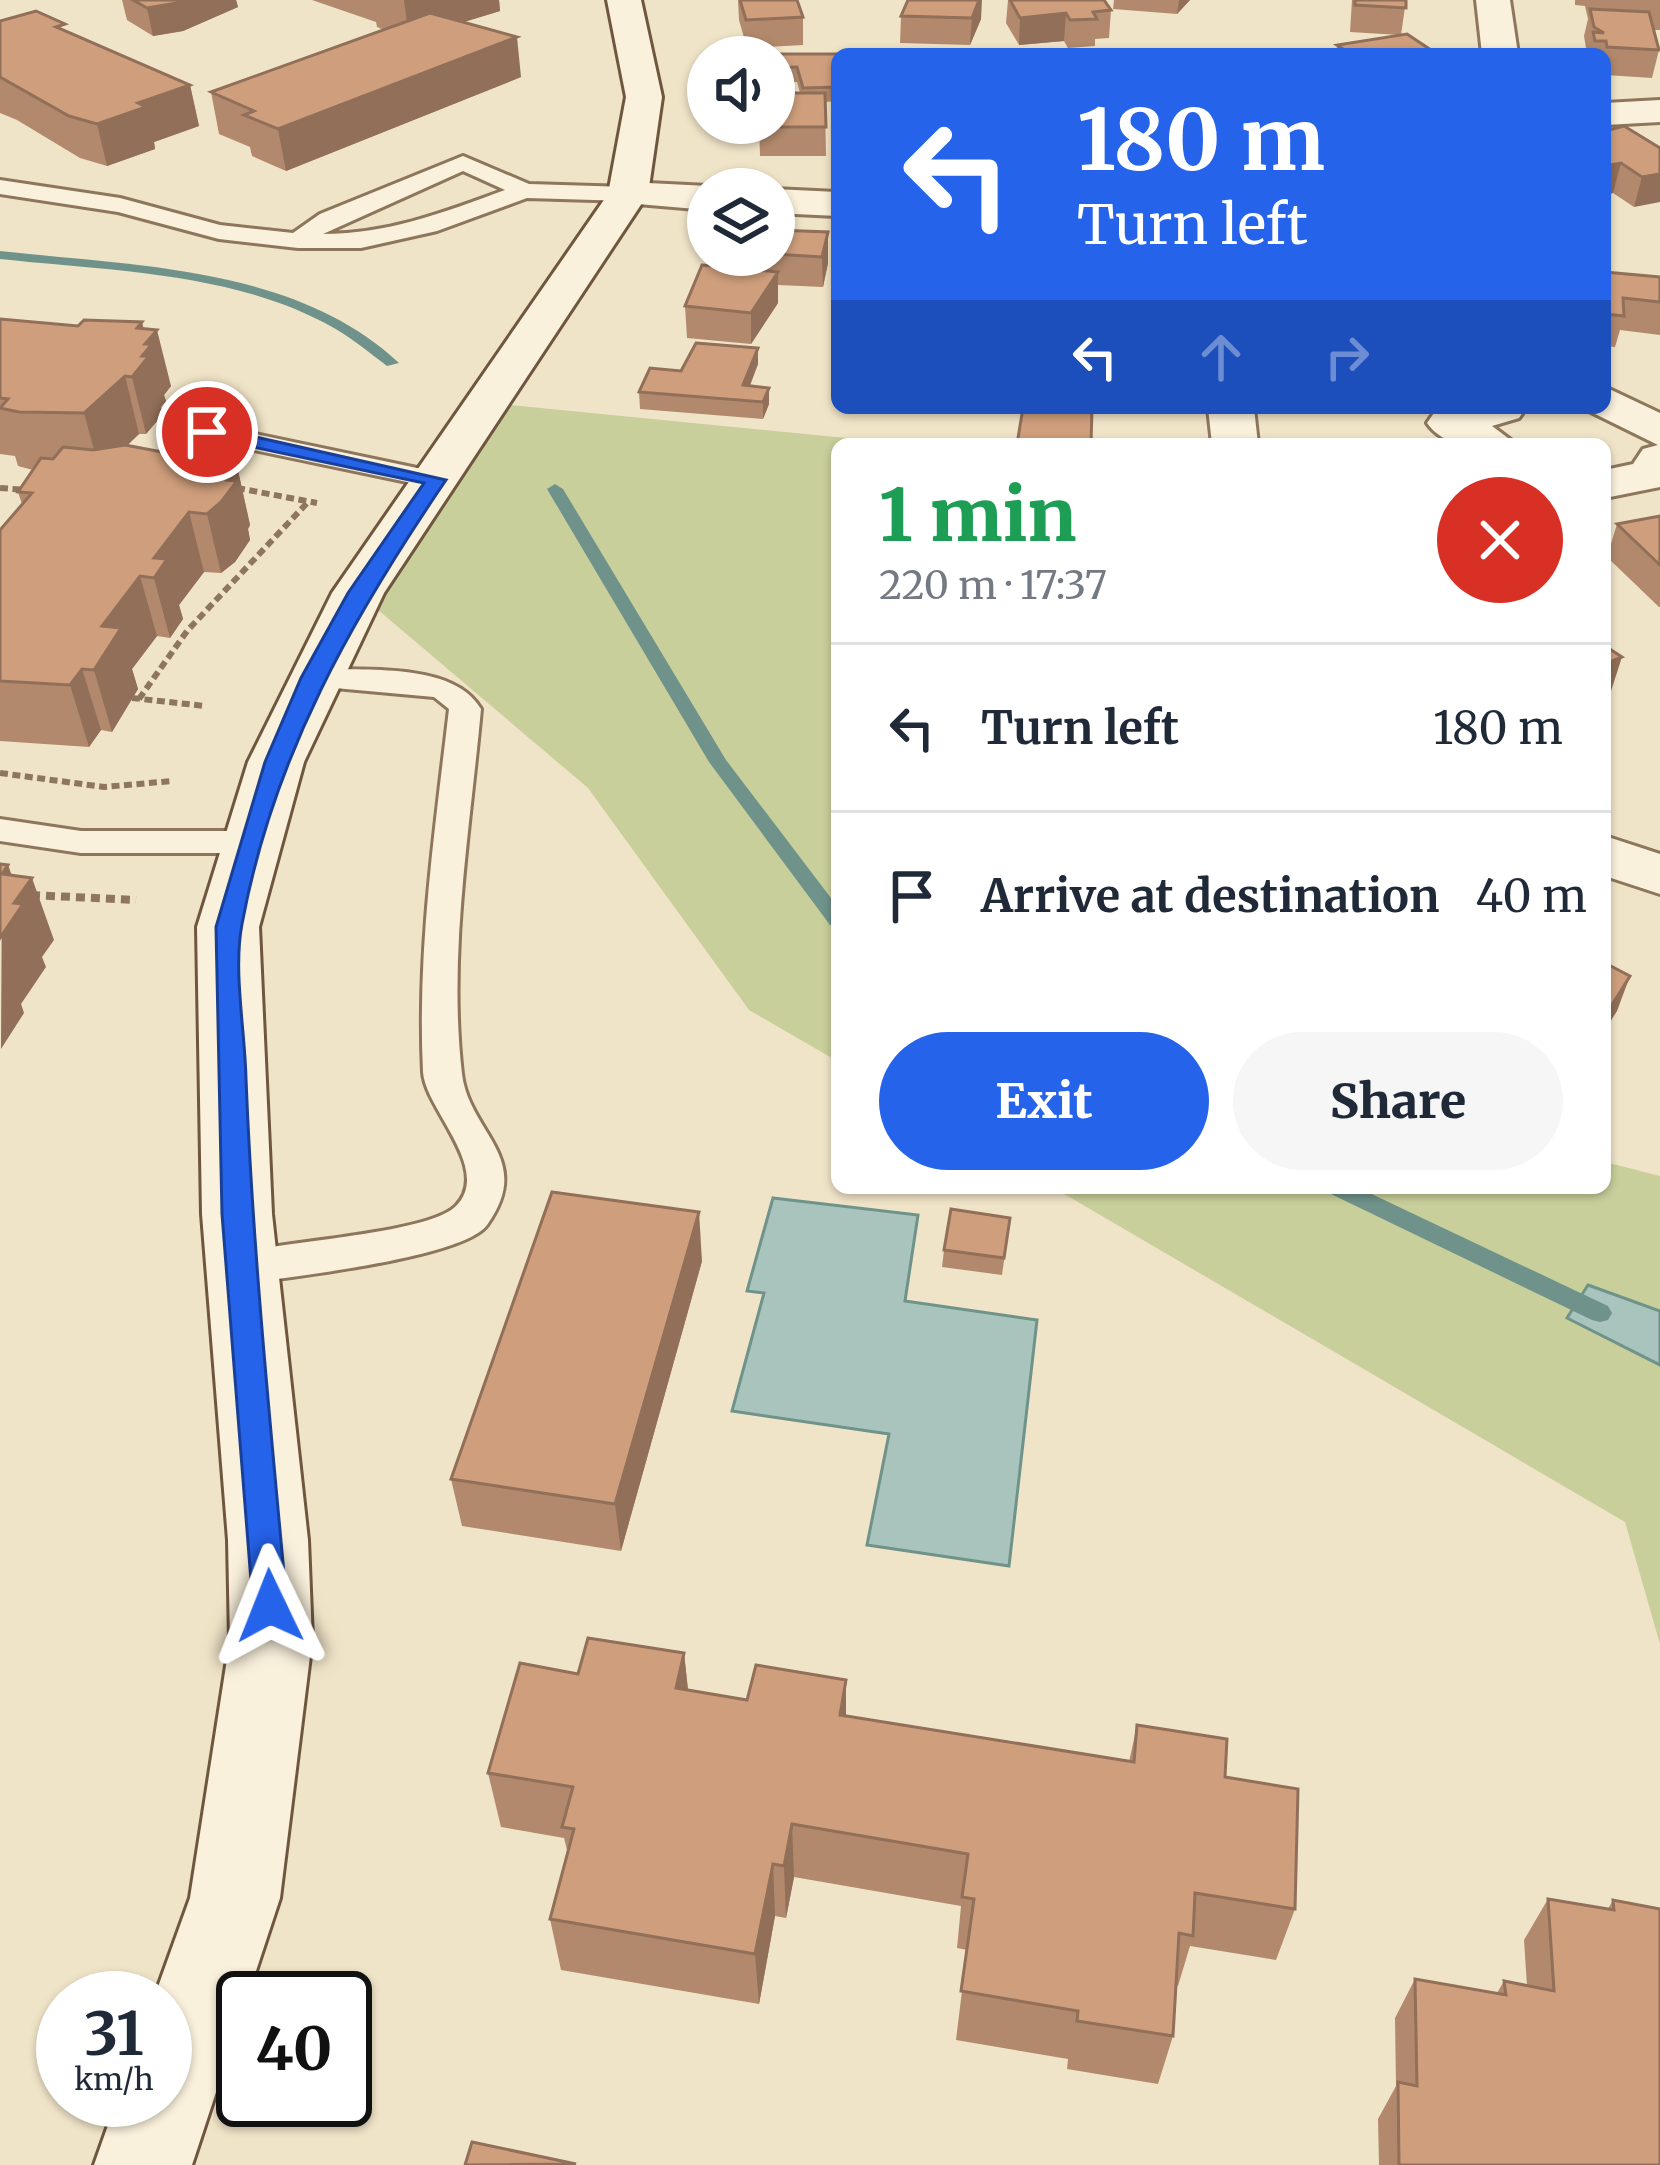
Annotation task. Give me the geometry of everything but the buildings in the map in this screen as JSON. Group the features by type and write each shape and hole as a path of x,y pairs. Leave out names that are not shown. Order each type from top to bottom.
{"street":[{"path":"143,2165 235,1898 271,1640 268,1540 241,1268 227,1027 228,927 276,762 358,593 628,194 644,97 624,0"},
{"path":"1493,0 1499,48"},
{"path":"1611,114 1660,110"},
{"path":"628,194 687,197"},
{"path":"795,202 831,204"},
{"path":"1611,404 1660,432"},
{"path":"1456,414 1433,417 1480,438"},
{"path":"1611,483 1652,475 1660,459"},
{"path":"1611,857 1660,875"}],"lane":[{"path":"298,241 328,219 463,163 525,191"},
{"path":"0,188 120,205 219,232 298,241 361,241 428,226 525,191 628,194"},
{"path":"207,432 436,480"},
{"path":"241,1268 432,1236 470,1218 483,1194 485,1164 443,1082 437,979 465,709 458,695 440,688 313,678"},
{"path":"0,830 81,842 252,842"}],"path":[{"path":"0,488 33,491"},
{"path":"237,488 322,503"},
{"path":"205,706 136,699 187,631 308,502"},
{"path":"0,773 104,787 172,781"},
{"path":"19,894 136,901"}],"green space":[{"path":"489,403 846,438 831,438 831,1058 749,1010 588,788 358,593"},
{"path":"1611,1164 1660,1176 1660,1311 1589,1285 1567,1318 1660,1365 1660,1644 1625,1522 1064,1194 1611,1194"}],"water":[{"path":"773,1198 918,1215 905,1301 1037,1320 1009,1566 867,1545 889,1434 732,1411 764,1293 747,1291"},
{"path":"1588,1285 1660,1311 1660,1365 1567,1318"}],"waterway":[{"path":"0,255 174,275 263,294 339,325 392,363"},
{"path":"555,489 718,762 831,912"},
{"path":"1352,1194 1600,1313"}],"route":[{"path":"207,432 436,480 358,593 313,678 276,762 228,927 227,1027 237,1214 270,1606"}]}
